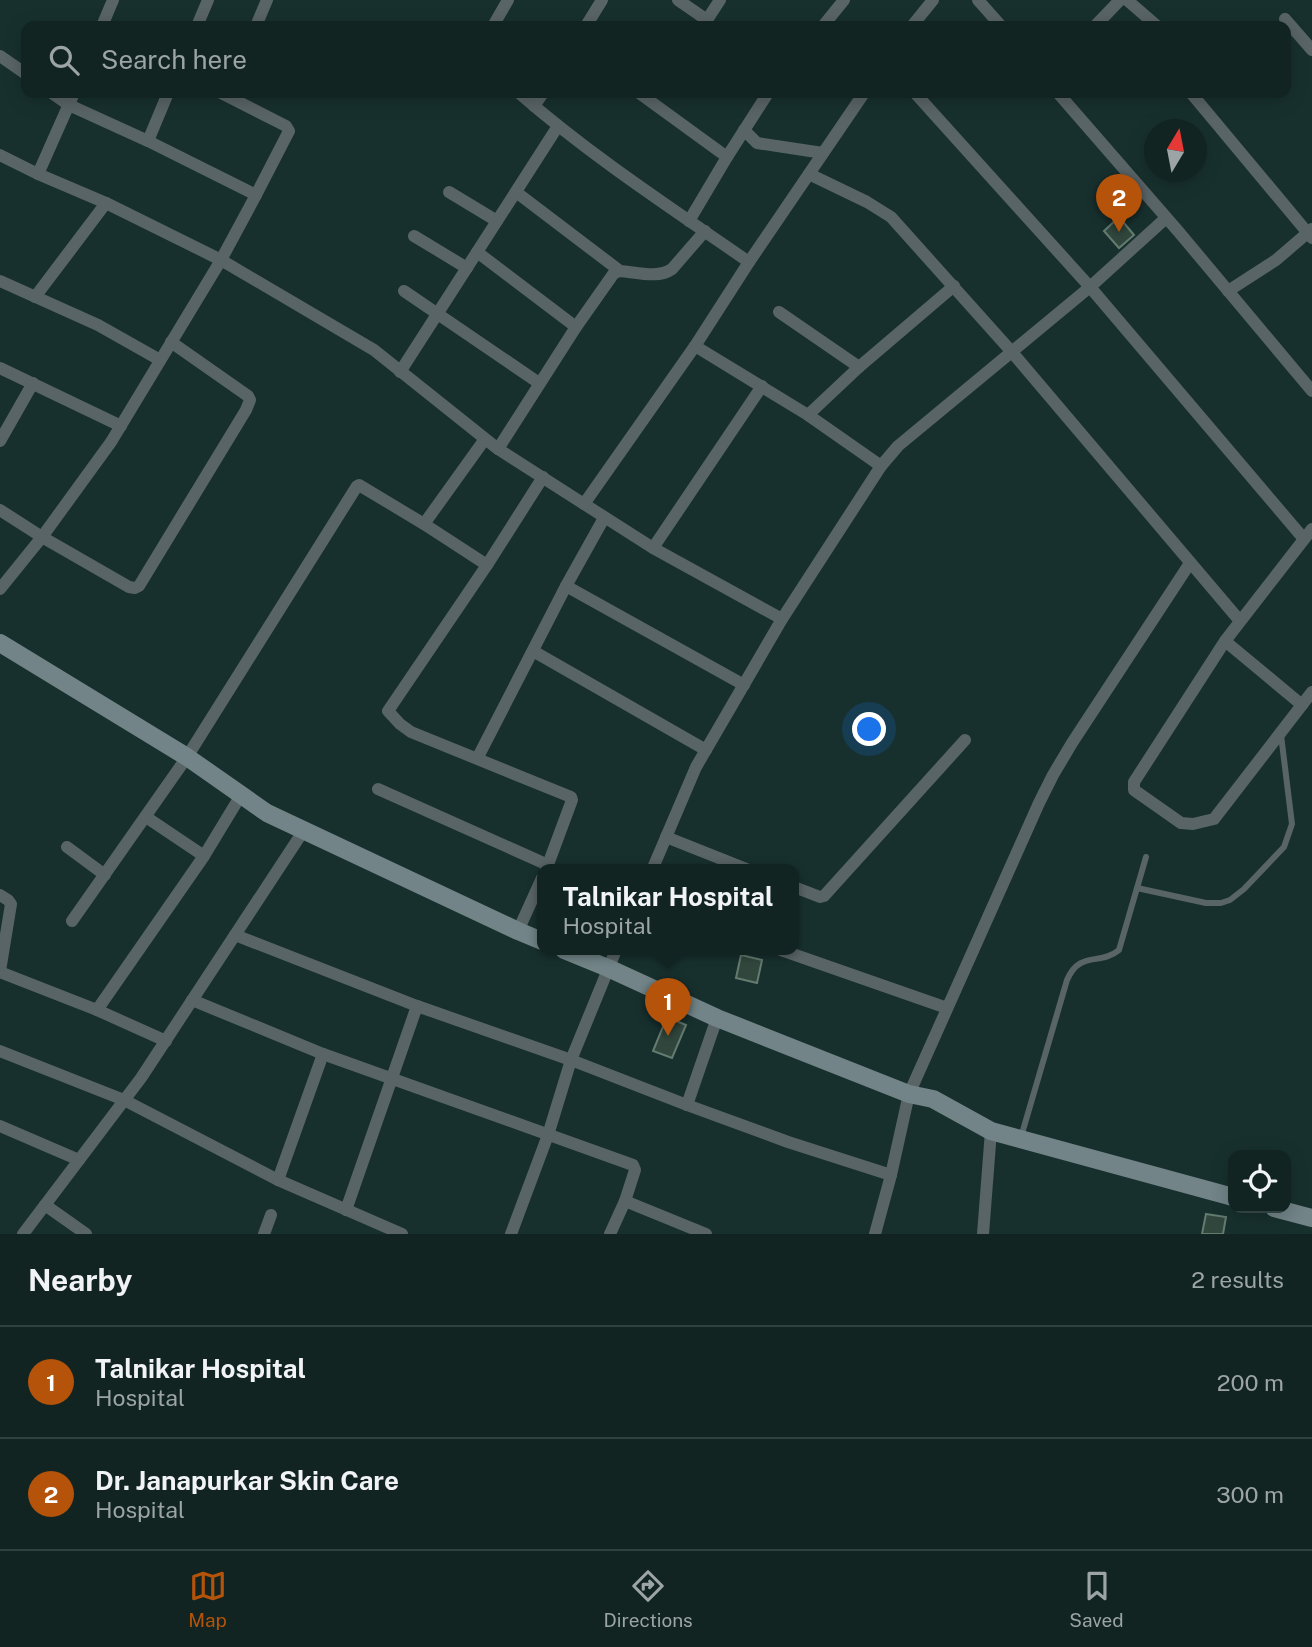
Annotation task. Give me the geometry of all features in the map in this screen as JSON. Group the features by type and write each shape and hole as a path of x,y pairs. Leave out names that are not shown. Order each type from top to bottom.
{"street":[{"path":"104,21 113,0"},
{"path":"199,21 208,0"},
{"path":"258,21 267,0"},
{"path":"496,21 508,0"},
{"path":"589,21 602,0"},
{"path":"678,0 703,21"},
{"path":"706,21 720,0"},
{"path":"827,21 844,0"},
{"path":"916,21 933,0"},
{"path":"1100,21 1120,0"},
{"path":"1127,0 1151,21"},
{"path":"980,1 996,21"},
{"path":"1291,26 1312,50"},
{"path":"0,56 21,71"},
{"path":"148,141 166,98"},
{"path":"0,589 42,537 121,426 221,260 288,133 286,126 233,98"},
{"path":"525,98 647,192 750,262"},
{"path":"534,106 540,98"},
{"path":"656,98 727,157"},
{"path":"689,220 765,98"},
{"path":"584,504 695,346 861,98"},
{"path":"920,98 1308,534 1225,641 1134,782 1134,790 1181,822 1194,824 1210,821 1217,816 1312,692"},
{"path":"1062,98 1312,391"},
{"path":"1195,98 1310,234 1228,291"},
{"path":"38,174 71,99 256,195"},
{"path":"400,372 558,126"},
{"path":"744,130 757,143 823,153"},
{"path":"0,155 106,203 221,260 374,350 498,449 653,548 782,619"},
{"path":"808,174 885,212 1011,351 1240,621"},
{"path":"516,191 620,271 666,273 705,231"},
{"path":"449,192 497,221"},
{"path":"35,297 106,203"},
{"path":"655,864 706,750 782,619 881,466 898,446 1090,287 1166,218"},
{"path":"414,236 467,268"},
{"path":"477,252 576,327"},
{"path":"498,449 576,327 613,275 620,271"},
{"path":"0,281 98,325 160,360"},
{"path":"808,415 859,367 954,286"},
{"path":"404,290 539,383"},
{"path":"779,312 859,367"},
{"path":"0,510 129,587 135,589 139,586 250,402 248,396 171,342"},
{"path":"695,346 808,415 881,466"},
{"path":"0,368 121,426"},
{"path":"0,441 33,383"},
{"path":"653,548 762,386"},
{"path":"424,524 485,439"},
{"path":"543,477 388,709 400,724 411,732 569,795 572,798 548,864"},
{"path":"72,921 187,757 357,486 424,524 486,565"},
{"path":"478,758 604,518"},
{"path":"875,1234 909,1094 1034,813 1054,775 1190,563"},
{"path":"566,586 744,685"},
{"path":"1225,641 1302,705"},
{"path":"0,643 187,757 267,813 537,939"},
{"path":"533,651 706,750"},
{"path":"799,889 824,896 965,740"},
{"path":"379,789 538,864"},
{"path":"97,1010 204,856 242,794"},
{"path":"146,817 204,856"},
{"path":"23,1234 166,1041 304,830"},
{"path":"666,838 733,864"},
{"path":"67,847 105,874"},
{"path":"518,932 537,889"},
{"path":"0,895 10,904 0,972 97,1010 166,1041"},
{"path":"235,935 417,1006 571,1060 788,1142 891,1175"},
{"path":"576,955 717,1018 909,1094 933,1099 991,1131 1228,1196"},
{"path":"511,1234 548,1135 571,1060 614,955"},
{"path":"795,955 947,1008"},
{"path":"192,1000 323,1054 634,1166 625,1201 610,1234"},
{"path":"346,1210 417,1006"},
{"path":"687,1105 717,1018"},
{"path":"0,1051 124,1100 278,1180 402,1234"},
{"path":"278,1180 323,1054"},
{"path":"0,1126 79,1160"},
{"path":"983,1234 991,1131"},
{"path":"625,1201 706,1234"},
{"path":"45,1205 86,1234"},
{"path":"1291,1212 1312,1218"},
{"path":"264,1234 271,1215"}],"lane":[{"path":"1137,888 1221,903 1230,900 1244,889 1284,847 1292,824 1281,733"},
{"path":"1020,1139 1071,971 1085,960 1107,957 1119,950 1146,857"}],"building":[{"path":"1119,217 1134,235 1119,248 1104,231"},
{"path":"741,955 762,960 757,983 736,978"},
{"path":"667,1017 686,1025 672,1058 653,1051"},
{"path":"1206,1214 1226,1217 1223,1234 1202,1234"}],"place":[{"name":"Dr. Janapurkar Skin Care","path":"1119,232"},
{"name":"Talnikar Hospital","path":"668,1036"}]}
